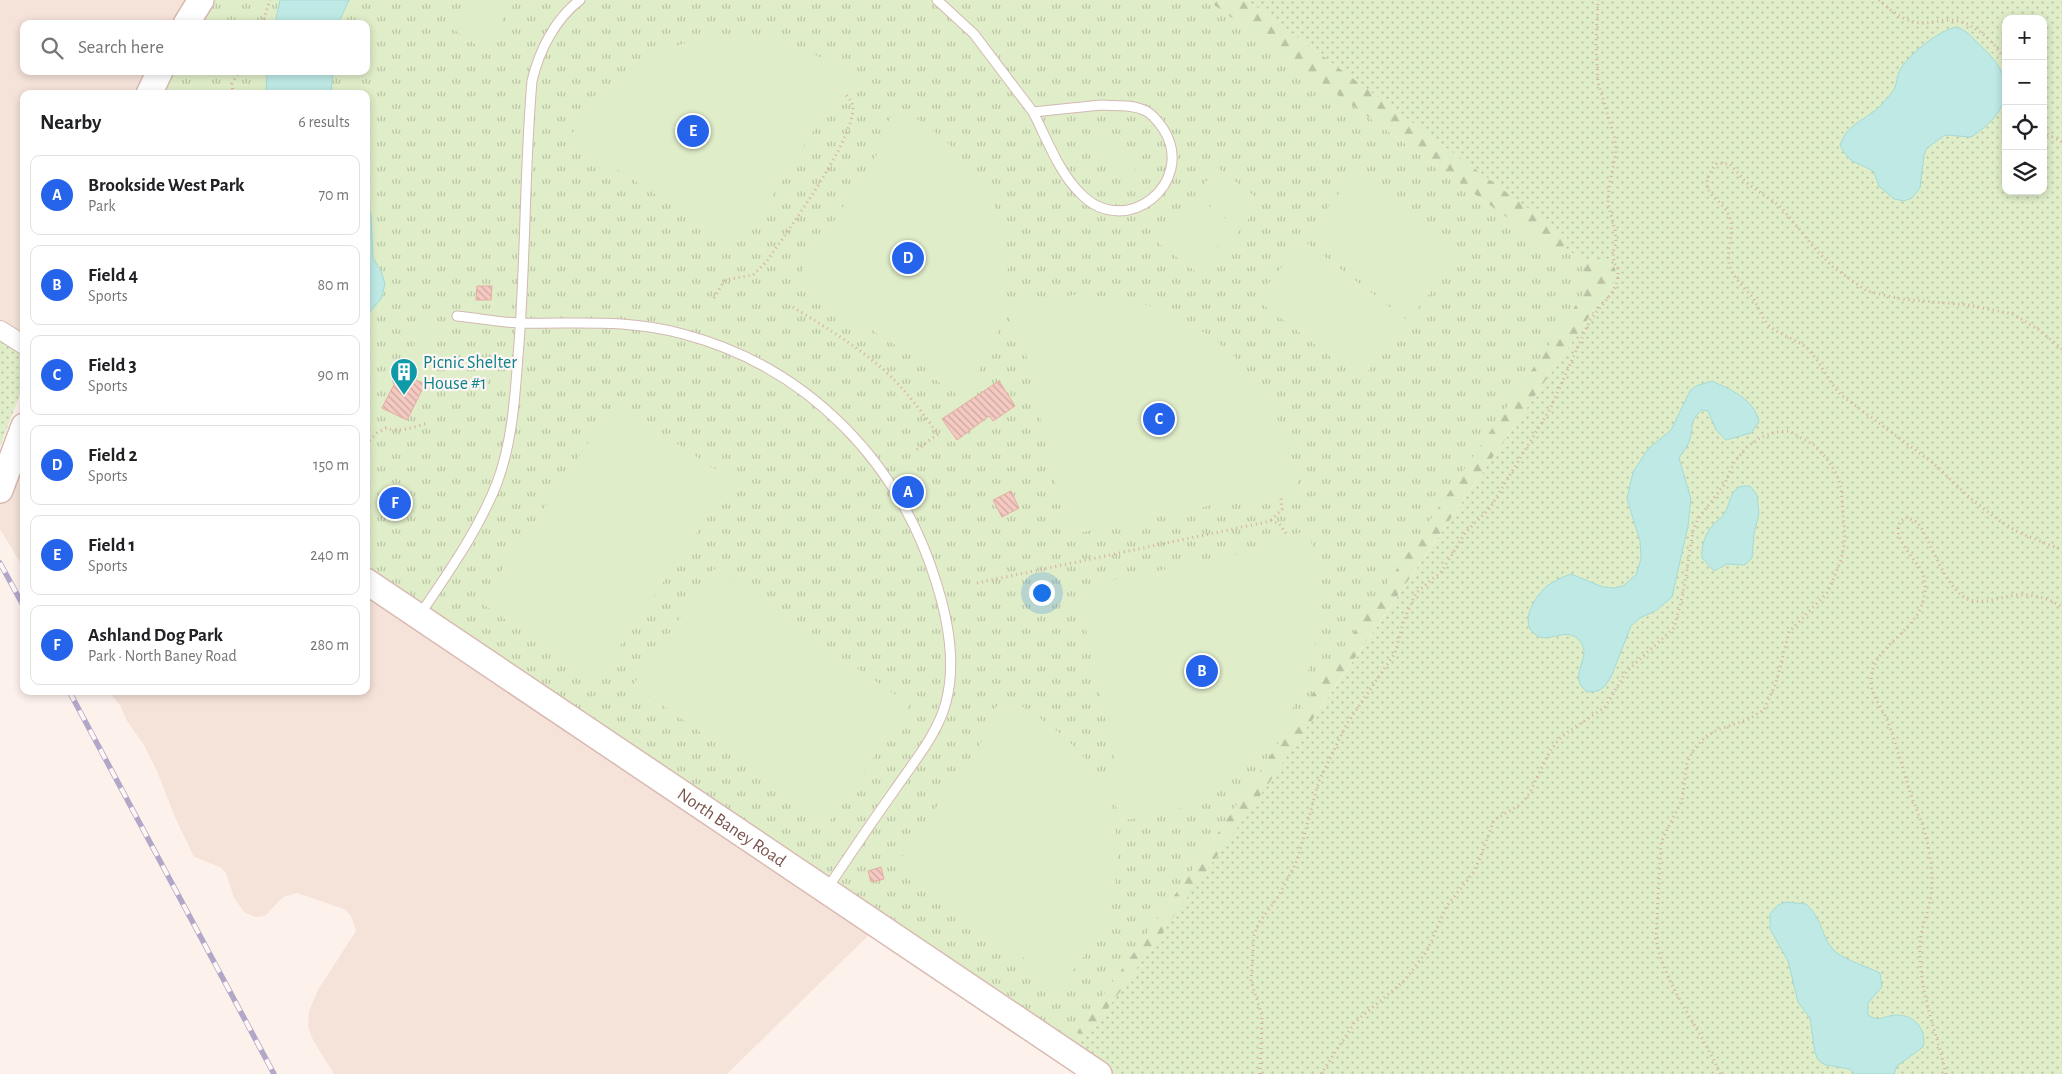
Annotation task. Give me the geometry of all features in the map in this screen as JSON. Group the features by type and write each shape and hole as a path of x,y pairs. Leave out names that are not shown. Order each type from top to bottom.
{"street":[{"path":"188,20 201,0"},
{"path":"151,90 158,75"},
{"path":"0,330 20,342"},
{"path":"0,490 20,437"},
{"name":"North Baney Road","path":"370,584 1099,1074"}],"lane":[{"path":"418,616 460,555 482,517 498,481 514,410 521,323 532,81 536,66 560,19 580,0"},
{"path":"937,0 974,34 1033,112 1072,184 1082,196 1100,208 1115,212 1132,210 1144,205 1156,196 1170,174 1173,152 1170,141 1159,122 1145,110 1131,106 1101,105 1033,112"},
{"path":"457,316 521,323 581,321 624,323 674,332 727,348 793,383 834,416 878,465 905,504 924,547 941,597 946,622 950,664 946,701 931,736 826,890"}],"path":[{"path":"263,20 270,0"},
{"path":"1260,1074 1262,1015 1251,981 1254,936 1258,924 1278,897 1297,861 1319,781 1346,725 1395,653 1404,620 1416,593 1442,572 1465,534 1490,508 1550,409 1590,320 1612,293 1618,280 1613,252 1616,243 1615,230 1608,203 1609,187 1616,153 1615,140 1598,82 1596,45 1598,0"},
{"path":"1879,0 1901,17 1914,22 1925,23 1950,20 1964,23 1978,30 2004,60"},
{"path":"233,90 232,84 237,75"},
{"path":"714,298 726,280 753,275 768,261 838,152 850,124 853,108 852,101 845,94"},
{"path":"2047,134 2062,142"},
{"path":"2062,349 2039,330 2013,314 1968,305 1901,299 1867,291 1833,267 1816,250 1781,207 1747,184 1730,164 1717,163 1711,170 1707,179 1710,193 1726,210 1732,226 1729,265 1732,274 1754,299 1770,327 1808,350 1830,382 1841,394 1933,463 1977,504 2018,532 2062,550"},
{"path":"793,307 874,361 924,415 938,434 915,451"},
{"path":"370,440 386,428 398,431 428,423"},
{"path":"1321,1074 1354,1022 1404,981 1427,951 1446,908 1473,873 1494,820 1521,804 1529,794 1550,751 1561,737 1605,707 1626,672 1674,628 1683,594 1693,531 1698,519 1724,486 1736,461 1746,447 1761,437 1776,432 1789,431 1814,444 1828,459 1841,487 1845,539 1836,577 1828,592 1789,632 1776,683 1764,710 1747,720 1717,730 1705,737 1694,749 1687,762 1682,800 1662,842 1656,939 1658,953 1667,974 1712,1055 1720,1074"},
{"path":"1271,520 1282,509 1281,498"},
{"path":"1946,1074 1921,980 1920,932 1930,903 1932,888 1926,837 1887,721 1873,691 1871,680 1881,655 1913,624 1924,600 1924,575 1900,536 1898,527 1901,520 1906,517 1917,522 1955,590 1965,598 1976,602 1988,602 2017,596 2031,596 2048,599 2062,607"},
{"path":"977,583 1271,520 1279,523 1287,535"}],"shaded area":[{"path":"0,0 207,0 194,20 20,20 20,75 164,75 156,90 20,90 20,336 0,323"},
{"path":"20,445 20,562 0,529 0,495"},
{"path":"370,575 885,919 727,1074 334,1074 313,1040 308,1027 309,1011 318,990 356,931 351,916 344,909 297,893 283,897 265,916 255,917 244,912 234,898 226,873 220,867 194,857 174,815 157,771 144,745 127,721 120,705 111,695 370,695"}],"green space":[{"path":"207,0 1207,0 1557,254 1564,248 1588,263 1583,271 1582,296 1200,859 1077,1032 1080,1039 1075,1046 370,575 370,90 156,90 164,75 370,75 370,20 194,20"},
{"path":"474,0 516,1 482,49 453,29"},
{"path":"1207,0 1247,0 1567,237 1564,248 1557,254"},
{"path":"1247,0 2062,0 2062,1074 1115,1074 1075,1046 1080,1039 1089,1035 1334,689 1616,278 1593,254 1588,263 1564,248 1566,237"},
{"path":"723,36 743,36 778,41 823,59 855,79 831,116 825,112 748,235 728,240 605,162 601,168 566,144 596,100 612,83 630,69 649,57 671,48"},
{"path":"898,106 927,126 953,148 975,173 991,200 1002,228 1008,260 1006,293 998,329 987,356 962,397 925,373 929,367 807,288 802,270 881,148 874,143"},
{"path":"1101,130 1143,155 1130,178 1087,153"},
{"path":"1217,167 1262,202 1245,223 1201,188"},
{"path":"1356,171 1462,251 1416,311 1311,230"},
{"path":"1195,195 1240,230 1224,250 1179,215"},
{"path":"1174,222 1219,257 1203,277 1158,243"},
{"path":"1303,240 1408,321 1361,380 1256,299"},
{"path":"1593,254 1615,268 1616,278 1262,793 1089,1035 1080,1039 1077,1032 1200,859 1581,296 1583,271"},
{"path":"1073,295 1124,299 1161,309 1199,329 1234,356 1262,389 1272,407 1289,450 1300,494 1258,504 1256,496 1078,533 1065,524 1024,346 1017,347 1007,306"},
{"path":"426,314 437,317 422,358 411,354"},
{"path":"0,337 20,351 20,394 0,447"},
{"path":"616,402 732,481 596,681 480,602"},
{"path":"1309,531 1319,586 1318,627 1312,659 1302,689 1288,718 1248,767 1222,787 1193,803 1176,809 1119,821 1111,780 1118,778 1080,602 1090,585 1267,548 1266,540"},
{"path":"714,569 910,705 829,822 633,685"},
{"path":"1004,696 1050,725 1076,749 1099,777 1111,800 1114,815 1117,867 1115,889 1111,903 1105,921 1094,942 1058,989 1021,965 1025,959 902,875 899,861 984,738 978,733"}],"water":[{"path":"280,0 349,0 340,20 276,20"},
{"path":"1956,27 1964,31 1994,60 2002,72 2002,106 1995,117 1971,137 1945,135 1927,148 1924,155 1920,188 1912,198 1904,201 1894,199 1879,186 1874,172 1847,157 1840,145 1853,126 1881,105 1891,94 1899,72 1909,58 1932,39"},
{"path":"267,75 333,75 331,90 266,90"},
{"path":"370,212 373,258 381,271 385,284 381,299 370,311"},
{"path":"1712,381 1747,401 1759,422 1751,433 1726,440 1716,430 1708,411 1702,410 1694,418 1690,439 1679,458 1691,499 1688,526 1672,597 1657,610 1640,618 1631,626 1611,677 1605,686 1598,691 1587,692 1579,679 1584,653 1579,640 1569,635 1546,638 1536,635 1528,624 1530,610 1542,590 1558,579 1571,574 1603,587 1614,588 1623,586 1636,575 1641,559 1640,541 1627,499 1633,472 1648,449 1671,430 1690,391 1696,386"},
{"path":"1743,486 1750,486 1757,495 1759,513 1754,534 1752,558 1745,565 1727,564 1714,571 1702,558 1706,536 1710,528 1727,510 1734,491"},
{"path":"1786,902 1806,904 1816,916 1825,937 1836,952 1847,959 1880,973 1882,987 1868,1003 1868,1015 1879,1019 1893,1015 1903,1016 1914,1021 1921,1029 1924,1041 1923,1047 1897,1066 1894,1074 1855,1074 1849,1069 1826,1065 1819,1061 1815,1053 1810,1018 1798,1002 1788,961 1770,929 1770,914 1778,905"}],"building":[{"path":"477,286 492,286 491,300 476,300"},
{"name":"Picnic Shelter House #1","path":"400,373 425,384 407,420 382,408"},
{"path":"999,381 1015,406 993,421 989,416 957,440 942,419"},
{"path":"1011,491 1019,508 1002,517 993,500"},
{"path":"881,867 884,879 871,882 868,871"}],"railway":[{"path":"0,563 20,600"},
{"path":"71,695 274,1074"}],"place":[{"name":"Field 1","path":"693,131"},
{"name":"Field 2","path":"908,258"},
{"name":"Picnic Shelter House #1","path":"404,396"},
{"name":"Field 3","path":"1159,419"},
{"name":"Brookside West Park","path":"908,492"},
{"name":"Ashland Dog Park","path":"395,503"},
{"name":"Field 4","path":"1202,671"}]}
